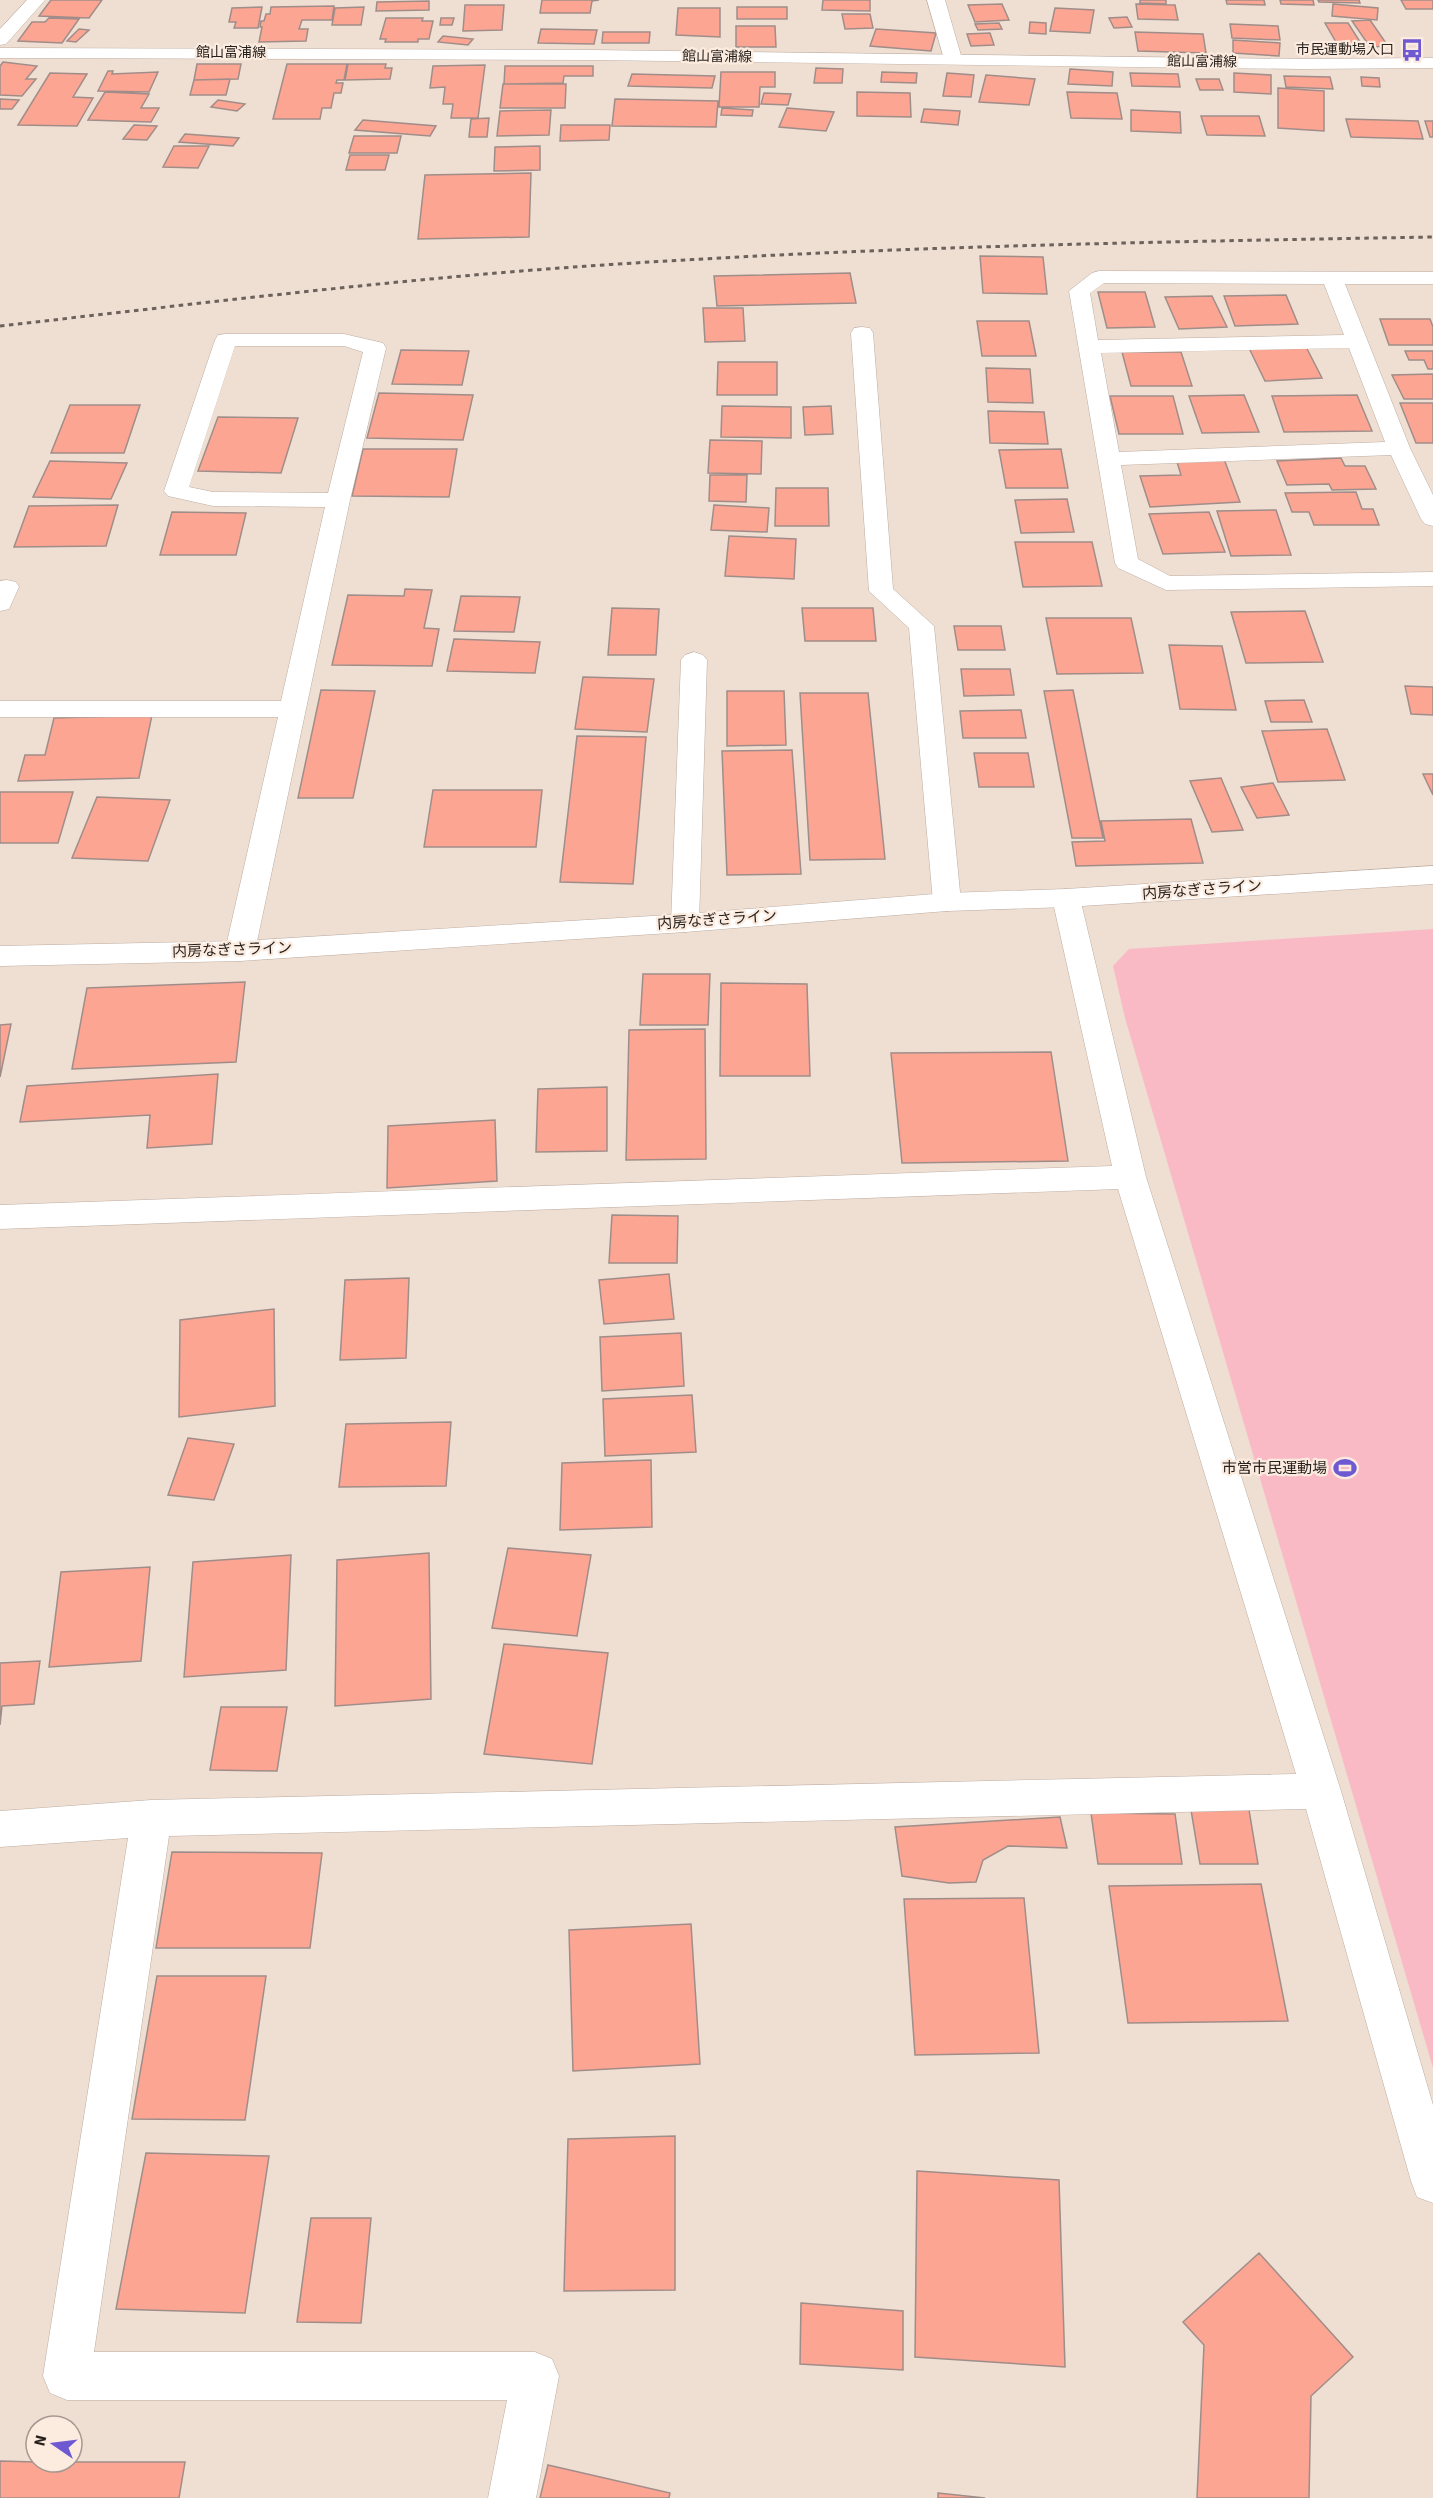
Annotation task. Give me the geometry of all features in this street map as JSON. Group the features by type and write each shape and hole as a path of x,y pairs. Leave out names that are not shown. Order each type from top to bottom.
{"street":[{"path":"0,40 36,0"},
{"path":"936,0 953,59"},
{"name":"館山富浦線","path":"0,53 241,52 1433,63"},
{"path":"1433,278 1100,277 1079,291 1127,563 1166,583 1433,579"},
{"path":"1332,278 1399,448 1433,519"},
{"path":"862,333 881,591 921,626 947,902"},
{"path":"240,951 338,501 375,348 344,340 226,340 176,491 213,499 338,501"},
{"path":"1089,347 1356,341"},
{"path":"1109,459 1399,448"},
{"path":"686,923 694,660"},
{"path":"0,709 294,709"},
{"name":"内房なぎさライン","path":"0,956 240,951 686,923 947,902 1066,898 1433,875"},
{"path":"1066,898 1130,1177 1322,1791 1433,2181"},
{"path":"0,1217 1130,1177"},
{"path":"0,1829 151,1818 1322,1791"},
{"path":"151,1818 67,2376 535,2376 512,2498"}],"shaded area":[{"name":"市営市民運動場","path":"1433,929 1433,2068 1125,1018 1113,966 1129,949"}],"building":[{"path":"51,0 102,0 89,18 39,16"},
{"path":"542,0 599,0 592,1 590,13 540,13"},
{"path":"823,0 870,0 870,11 822,10"},
{"path":"1140,0 1166,0 1166,4 1140,3"},
{"path":"1226,0 1264,0 1265,5 1227,4"},
{"path":"1280,0 1313,0 1314,5 1281,4"},
{"path":"1318,0 1359,0 1360,3 1319,2"},
{"path":"1401,0 1433,0 1433,9 1406,9"},
{"path":"429,1 429,10 376,11 377,2"},
{"path":"1002,4 1009,20 975,22 968,5"},
{"path":"1136,4 1175,5 1178,20 1138,19"},
{"path":"1333,4 1378,8 1377,20 1332,16"},
{"path":"465,5 504,5 502,30 463,31"},
{"path":"334,6 332,20 302,20 299,29 308,29 306,41 259,42 261,21 264,21 266,14 270,14 271,7"},
{"path":"262,7 258,28 234,28 236,22 229,22 232,8"},
{"path":"364,7 361,25 332,25 335,8"},
{"path":"737,7 787,7 787,19 737,19"},
{"path":"678,8 720,8 720,37 676,35"},
{"path":"1055,8 1094,10 1090,33 1050,31"},
{"path":"842,14 870,14 873,28 845,29"},
{"path":"1127,17 1132,27 1114,28 1109,18"},
{"path":"49,18 79,19 62,43 18,41 32,22 45,22"},
{"path":"386,18 423,18 422,21 433,21 429,39 418,39 418,42 385,42 386,39 380,39"},
{"path":"441,18 454,18 452,25 440,25"},
{"path":"1370,20 1388,46 1370,47 1352,21"},
{"path":"1030,22 1046,23 1046,34 1029,33"},
{"path":"999,23 1002,29 978,30 975,24"},
{"path":"1325,23 1348,23 1364,48 1340,49"},
{"path":"1230,24 1278,26 1280,40 1232,38"},
{"path":"736,26 775,26 776,47 736,47"},
{"path":"79,29 89,30 76,42 67,41"},
{"path":"541,29 597,30 594,44 538,43"},
{"path":"876,29 936,33 931,51 870,46"},
{"path":"603,32 650,32 649,43 602,43"},
{"path":"1135,32 1203,34 1206,53 1138,51"},
{"path":"990,33 994,45 971,46 967,34"},
{"path":"443,36 473,39 468,45 438,42"},
{"path":"1233,40 1280,43 1279,56 1233,53"},
{"path":"3,62 37,66 26,79 36,79 22,96 0,95 0,66"},
{"path":"197,64 241,64 238,79 194,80"},
{"path":"287,64 347,64 344,80 337,80 336,83 343,83 341,93 334,93 331,108 322,108 320,119 273,119"},
{"path":"348,64 386,64 385,68 392,68 390,79 345,80"},
{"path":"485,65 478,118 451,118 453,104 443,104 445,87 430,88 433,66"},
{"path":"505,66 593,66 593,76 564,76 563,83 504,84"},
{"path":"816,68 843,69 842,83 814,83"},
{"path":"1070,69 1113,72 1112,86 1068,84"},
{"path":"108,71 113,71 112,74 158,72 149,92 98,91"},
{"path":"721,72 775,72 775,87 760,87 759,107 719,107"},
{"path":"882,72 917,73 916,83 881,82"},
{"path":"50,73 87,74 73,97 93,98 77,126 18,125"},
{"path":"947,73 974,75 971,97 943,96"},
{"path":"1130,73 1178,74 1180,87 1132,86"},
{"path":"1234,73 1271,75 1271,94 1234,92"},
{"path":"632,74 715,76 712,88 628,86"},
{"path":"986,75 1035,79 1029,105 979,102"},
{"path":"1284,76 1330,77 1333,89 1286,87"},
{"path":"1361,77 1379,78 1380,87 1362,86"},
{"path":"230,79 226,95 190,95 194,80"},
{"path":"1196,79 1219,79 1223,90 1200,90"},
{"path":"503,84 566,84 565,108 500,108"},
{"path":"1278,88 1324,91 1324,131 1278,128"},
{"path":"105,92 149,94 141,108 159,108 151,122 88,120"},
{"path":"857,92 910,93 911,117 857,116"},
{"path":"1067,92 1117,93 1122,119 1071,118"},
{"path":"764,93 791,94 788,105 761,104"},
{"path":"0,99 19,100 12,109 0,109"},
{"path":"615,99 718,101 716,127 612,126"},
{"path":"218,100 245,104 237,111 211,107"},
{"path":"722,108 753,110 752,116 721,115"},
{"path":"787,108 834,112 826,131 779,127"},
{"path":"924,109 960,111 958,125 921,122"},
{"path":"551,110 549,135 497,136 500,111"},
{"path":"1131,110 1180,112 1181,133 1131,131"},
{"path":"1201,116 1259,116 1265,136 1207,135"},
{"path":"489,118 487,137 469,137 471,119"},
{"path":"1346,119 1418,121 1423,139 1351,137"},
{"path":"363,120 436,126 430,136 355,130"},
{"path":"1425,121 1433,121 1433,137 1430,137"},
{"path":"134,125 157,126 147,140 123,139"},
{"path":"561,125 610,125 609,140 560,141"},
{"path":"185,134 239,138 233,146 179,142"},
{"path":"354,136 401,136 397,153 349,153"},
{"path":"174,146 209,146 198,168 163,167"},
{"path":"540,146 540,170 494,171 495,147"},
{"path":"350,155 389,155 385,170 346,170"},
{"path":"531,173 529,237 418,239 425,175"},
{"path":"980,256 1043,257 1047,294 983,293"},
{"path":"850,273 856,303 717,306 714,276"},
{"path":"1098,292 1145,292 1155,327 1107,328"},
{"path":"1286,295 1298,324 1235,326 1224,296"},
{"path":"1212,296 1227,327 1179,329 1165,297"},
{"path":"703,308 743,308 745,341 705,342"},
{"path":"1380,319 1430,319 1433,327 1433,345 1389,345"},
{"path":"977,321 1029,321 1036,356 982,356"},
{"path":"1304,343 1322,378 1265,381 1248,346"},
{"path":"401,350 469,351 462,385 392,384"},
{"path":"1405,351 1433,351 1433,369 1428,369 1424,360 1409,360"},
{"path":"1122,352 1181,352 1192,386 1131,386"},
{"path":"718,362 777,362 777,395 717,395"},
{"path":"986,368 1030,369 1033,403 988,402"},
{"path":"1433,374 1433,399 1404,399 1392,375"},
{"path":"379,393 473,395 463,440 367,438"},
{"path":"1244,395 1259,432 1202,433 1189,396"},
{"path":"1357,395 1372,431 1284,432 1272,396"},
{"path":"1110,396 1173,396 1183,434 1119,434"},
{"path":"1400,403 1433,403 1433,443 1416,443"},
{"path":"70,405 140,405 124,453 51,453"},
{"path":"722,406 791,407 791,438 721,437"},
{"path":"831,406 833,434 805,435 803,407"},
{"path":"988,411 1044,412 1048,444 990,443"},
{"path":"218,417 298,418 281,473 198,471"},
{"path":"710,440 762,441 761,474 708,473"},
{"path":"363,449 457,449 449,497 352,496"},
{"path":"1061,449 1068,488 1006,488 999,450"},
{"path":"1341,458 1345,466 1365,466 1376,489 1332,490 1329,484 1287,485 1277,461"},
{"path":"1224,459 1240,502 1150,507 1140,476 1181,475 1177,462"},
{"path":"50,461 127,463 111,499 33,497"},
{"path":"710,475 747,475 746,502 709,501"},
{"path":"776,488 828,488 829,526 775,526"},
{"path":"1356,492 1362,509 1373,509 1379,525 1314,525 1309,512 1292,512 1285,493"},
{"path":"1067,499 1074,532 1021,533 1015,500"},
{"path":"118,505 106,546 14,547 29,506"},
{"path":"714,505 769,508 767,532 711,530"},
{"path":"1276,510 1291,555 1231,556 1217,511"},
{"path":"172,512 246,513 236,555 160,555"},
{"path":"1209,512 1225,552 1163,554 1149,514"},
{"path":"729,536 796,539 794,579 725,576"},
{"path":"1015,542 1092,542 1102,586 1023,587"},
{"path":"405,589 432,590 424,628 439,629 432,666 332,665 348,595 404,596"},
{"path":"461,596 520,597 514,632 454,631"},
{"path":"612,608 659,609 656,655 608,655"},
{"path":"802,608 873,608 876,641 805,641"},
{"path":"1305,611 1323,662 1246,663 1231,612"},
{"path":"1046,618 1131,618 1143,673 1057,674"},
{"path":"954,626 1001,626 1005,650 958,650"},
{"path":"454,639 540,642 535,673 447,671"},
{"path":"1169,645 1222,646 1236,710 1180,709"},
{"path":"961,669 1010,669 1014,695 964,696"},
{"path":"583,677 654,679 647,732 575,729"},
{"path":"1405,686 1433,687 1433,715 1411,714"},
{"path":"321,690 375,691 353,798 298,798"},
{"path":"1073,690 1103,838 1072,838 1044,691"},
{"path":"727,691 784,691 786,745 727,746"},
{"path":"800,693 868,693 885,859 810,860"},
{"path":"1304,700 1312,722 1271,722 1265,701"},
{"path":"1021,710 1026,738 963,738 960,711"},
{"path":"152,715 139,778 18,781 25,755 45,755 54,718"},
{"path":"1327,729 1345,780 1278,782 1262,731"},
{"path":"577,736 646,737 633,884 560,882"},
{"path":"792,750 801,874 727,875 722,751"},
{"path":"974,753 1028,753 1034,787 979,787"},
{"path":"1423,774 1433,774 1433,795"},
{"path":"1221,778 1243,830 1212,832 1190,781"},
{"path":"1273,783 1289,815 1257,818 1241,787"},
{"path":"433,790 542,790 536,847 424,847"},
{"path":"0,792 73,792 58,843 0,843"},
{"path":"97,797 170,800 148,861 72,858"},
{"path":"1191,819 1203,863 1076,866 1072,842 1105,841 1101,821"},
{"path":"643,974 710,974 708,1025 640,1025"},
{"path":"245,982 236,1062 72,1069 87,988"},
{"path":"721,983 807,984 810,1076 720,1076"},
{"path":"11,1024 0,1077 0,1025"},
{"path":"705,1029 706,1159 626,1160 629,1030"},
{"path":"1051,1052 1068,1161 902,1163 891,1053"},
{"path":"218,1074 212,1144 147,1148 150,1115 20,1122 27,1086"},
{"path":"607,1087 607,1151 536,1152 538,1089"},
{"path":"495,1120 497,1181 387,1188 388,1126"},
{"path":"612,1215 678,1216 677,1263 609,1263"},
{"path":"669,1274 674,1319 604,1324 599,1280"},
{"path":"409,1278 406,1358 340,1360 345,1280"},
{"path":"274,1309 275,1406 179,1417 180,1320"},
{"path":"681,1333 684,1386 602,1391 600,1337"},
{"path":"692,1395 696,1452 605,1456 603,1399"},
{"path":"451,1422 446,1486 339,1487 346,1424"},
{"path":"188,1438 234,1444 214,1500 168,1495"},
{"path":"651,1460 652,1527 560,1530 562,1463"},
{"path":"508,1548 591,1555 577,1636 492,1628"},
{"path":"429,1553 431,1699 335,1706 337,1560"},
{"path":"291,1555 286,1670 184,1677 193,1562"},
{"path":"150,1567 141,1661 49,1667 61,1572"},
{"path":"504,1644 608,1653 592,1764 484,1754"},
{"path":"40,1661 34,1704 2,1706 0,1725 0,1663"},
{"path":"221,1707 287,1707 277,1771 210,1770"},
{"path":"1191,1810 1249,1810 1258,1864 1200,1864"},
{"path":"1091,1813 1175,1814 1182,1864 1098,1864"},
{"path":"1060,1817 1067,1848 1008,1846 983,1860 976,1882 949,1883 902,1876 895,1827"},
{"path":"172,1852 322,1853 310,1948 156,1948"},
{"path":"1261,1884 1288,2021 1128,2023 1109,1886"},
{"path":"1024,1898 1039,2053 915,2055 904,1899"},
{"path":"691,1924 700,2064 573,2071 569,1930"},
{"path":"157,1976 266,1976 245,2120 132,2119"},
{"path":"675,2136 675,2290 564,2291 568,2139"},
{"path":"146,2153 269,2156 245,2313 116,2309"},
{"path":"917,2171 1059,2180 1065,2367 915,2357"},
{"path":"311,2218 371,2218 361,2323 297,2322"},
{"path":"1259,2253 1353,2357 1311,2396 1309,2498 1197,2498 1204,2345 1183,2322"},
{"path":"801,2303 903,2311 903,2370 800,2364"},
{"path":"0,2461 24,2462 24,2474 84,2474 84,2462 185,2462 179,2498 0,2498"},
{"path":"548,2465 670,2493 669,2498 540,2498"},
{"path":"938,2493 985,2498 938,2498"}],"railway":[{"path":"0,326 420,280 669,261 996,246 1433,237"}],"place":[{"name":"市民運動場入口","path":"1412,50"},
{"name":"市営市民運動場","path":"1345,1468"}]}
